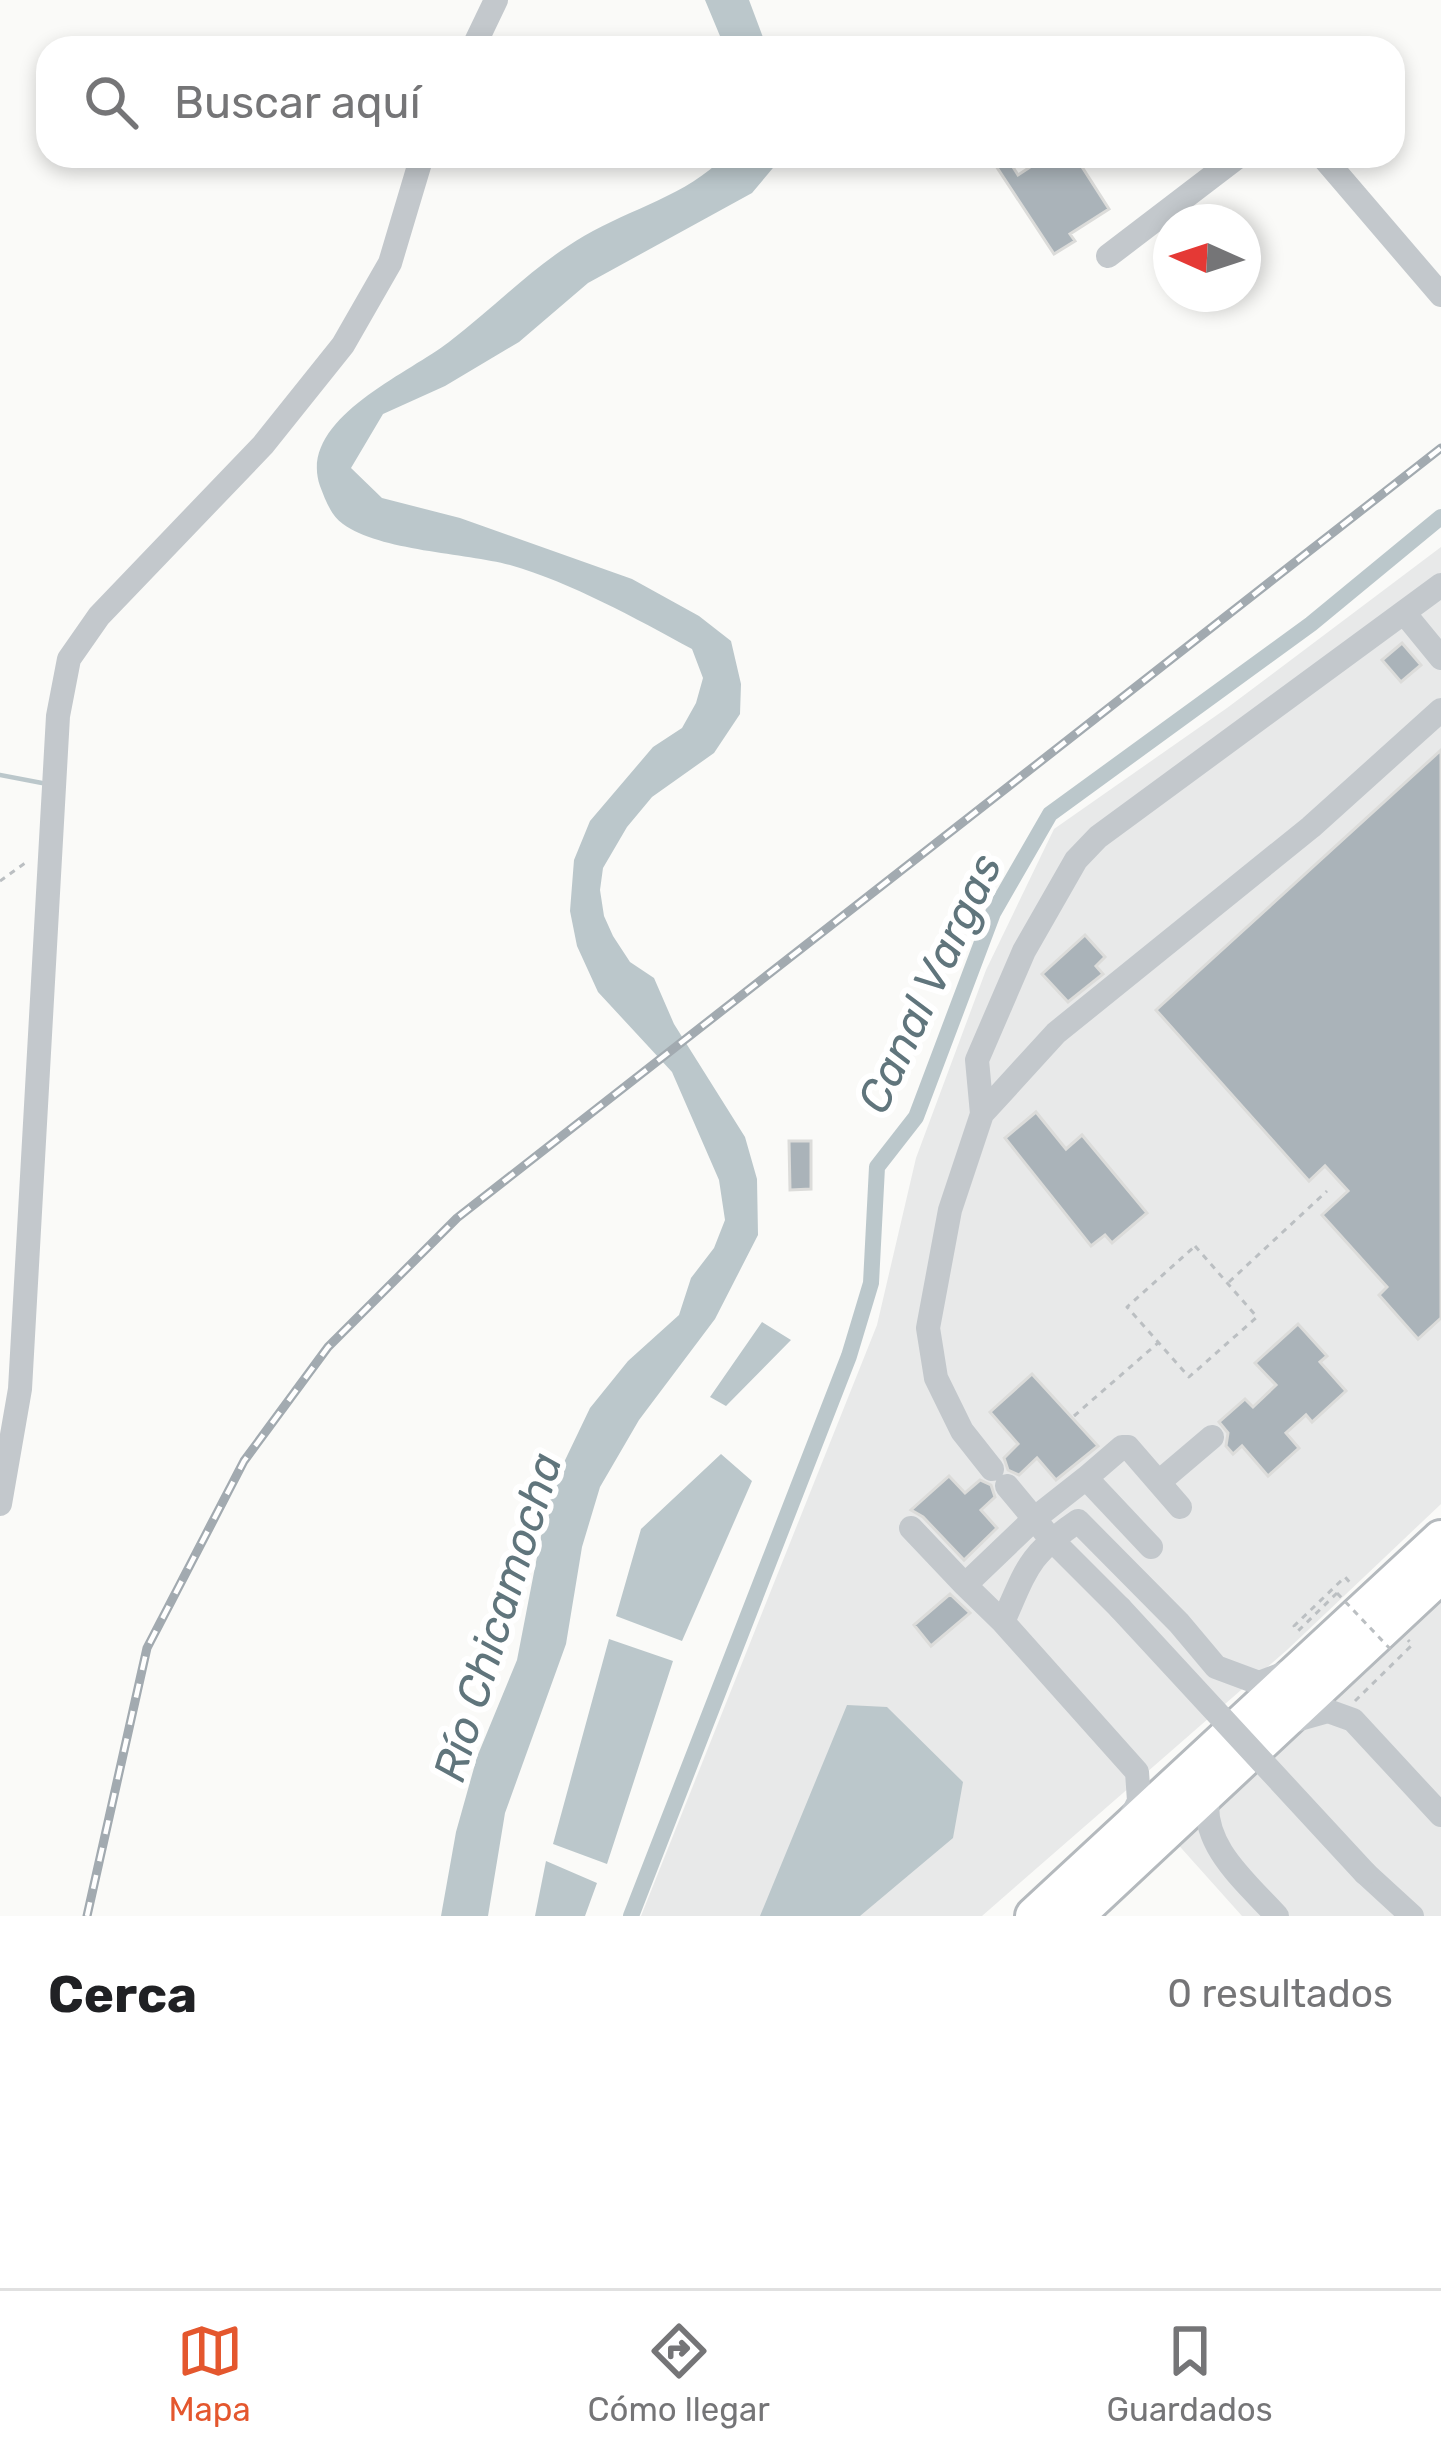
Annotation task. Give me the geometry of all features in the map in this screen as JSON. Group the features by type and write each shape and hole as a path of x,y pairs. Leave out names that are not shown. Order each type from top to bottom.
{"highway":[{"path":"1034,1916 1307,1664 1354,1599 1441,1539"},
{"path":"1075,1916 1441,1574"}],"street":[{"path":"479,36 496,0"},
{"path":"0,1504 20,1389 58,716 69,659 99,616 263,445 343,345 390,263 418,168"},
{"path":"1108,256 1223,168"},
{"path":"1332,168 1441,296"},
{"path":"1030,1559 1026,1527 1000,1477 962,1431 936,1378 928,1328 950,1210 982,1114 977,1060 1024,951 1076,860 1098,837 1441,585"},
{"path":"1405,614 1441,658"},
{"path":"982,1114 1056,1033 1311,827 1441,710"},
{"path":"1160,1482 1212,1438"},
{"path":"965,1585 1122,1447 1128,1447 1180,1507"},
{"path":"1086,1478 1151,1547"},
{"path":"1060,1498 1216,1667 1259,1683 1307,1664"},
{"path":"1004,1622 1030,1559 1078,1520"},
{"path":"1026,1527 1051,1540 1120,1608 1405,1911"},
{"path":"910,1528 1004,1622 1137,1772 1139,1801 1120,1839"},
{"path":"1281,1724 1328,1711 1353,1720 1441,1815"},
{"path":"1208,1795 1204,1815 1213,1843 1277,1916"}],"path":[{"path":"0,880 51,843"},
{"path":"1228,1283 1327,1191"},
{"path":"1195,1246 1257,1317 1189,1377 1159,1342 1127,1306 1195,1246"},
{"path":"1074,1416 1159,1342"},
{"path":"1354,1599 1298,1631 1294,1626 1345,1577 1354,1599 1394,1654"}],"shaded area":[{"path":"705,0 749,0 762,36 720,36"},
{"path":"773,168 752,193 588,283 519,342 445,386 383,414 351,468 382,498 460,518 632,579 699,616 731,641 741,684 740,714 714,753 652,797 627,827 603,868 600,890 613,936 630,962 654,978 674,1024 745,1137 757,1179 758,1235 715,1319 639,1420 600,1487 582,1547 566,1644 505,1813 488,1916 441,1916 456,1832 477,1757 517,1660 556,1479 590,1408 628,1361 679,1315 691,1278 714,1248 725,1220 719,1180 672,1072 598,992 577,946 570,911 574,860 590,821 653,747 682,728 703,678 692,649 557,581 510,565 400,546 359,533 332,512 320,486 317,462 324,440 339,420 449,342 548,260 710,170"},
{"path":"1441,547 1441,1504 1287,1650 982,1916 641,1916 877,1325 916,1158 986,970 1054,829 1227,708"},
{"path":"762,1322 791,1340 726,1406 710,1397"},
{"path":"721,1454 752,1481 682,1641 616,1616 641,1529"},
{"path":"1441,1593 1441,1916 1242,1916 1174,1840"},
{"path":"609,1639 673,1661 607,1864 553,1844"},
{"path":"847,1705 887,1707 963,1782 953,1838 860,1916 760,1916"},
{"path":"546,1861 597,1883 585,1916 535,1916"}],"building":[{"path":"997,168 1014,168 1018,175 1029,168 1083,168 1109,209 1070,234 1075,241 1054,254"},
{"path":"1402,643 1421,665 1401,682 1382,660"},
{"path":"1441,750 1441,1318 1418,1339 1379,1295 1387,1287 1322,1215 1348,1191 1325,1166 1309,1181 1156,1010"},
{"path":"1085,935 1105,957 1096,966 1103,974 1068,1002 1042,974"},
{"path":"1036,1112 1066,1149 1082,1135 1147,1213 1112,1243 1105,1235 1091,1246 1005,1138"},
{"path":"789,1141 811,1141 811,1189 790,1190"},
{"path":"1298,1324 1327,1356 1320,1362 1346,1391 1312,1422 1306,1415 1286,1433 1299,1448 1268,1476 1242,1446 1233,1454 1226,1446 1228,1433 1219,1422 1245,1399 1253,1407 1276,1385 1255,1363"},
{"path":"1032,1374 1098,1446 1056,1480 1037,1458 1019,1475 1008,1470 1004,1458 1018,1444 990,1412"},
{"path":"949,1476 965,1493 980,1480 991,1485 995,1497 981,1510 997,1528 964,1560 911,1510"},
{"path":"950,1594 970,1613 931,1646 914,1625"}],"waterway":[{"name":"Canal Vargas","path":"631,1916 849,1356 871,1283 877,1167 916,1117 993,913 1050,814 1311,624 1441,517"},
{"path":"0,775 42,783"}],"railway":[{"path":"87,1916 147,1648 244,1461 328,1347 457,1218 1441,448"}],"water label":[{"name":"Río Chicamocha","path":"497,1617"}]}
